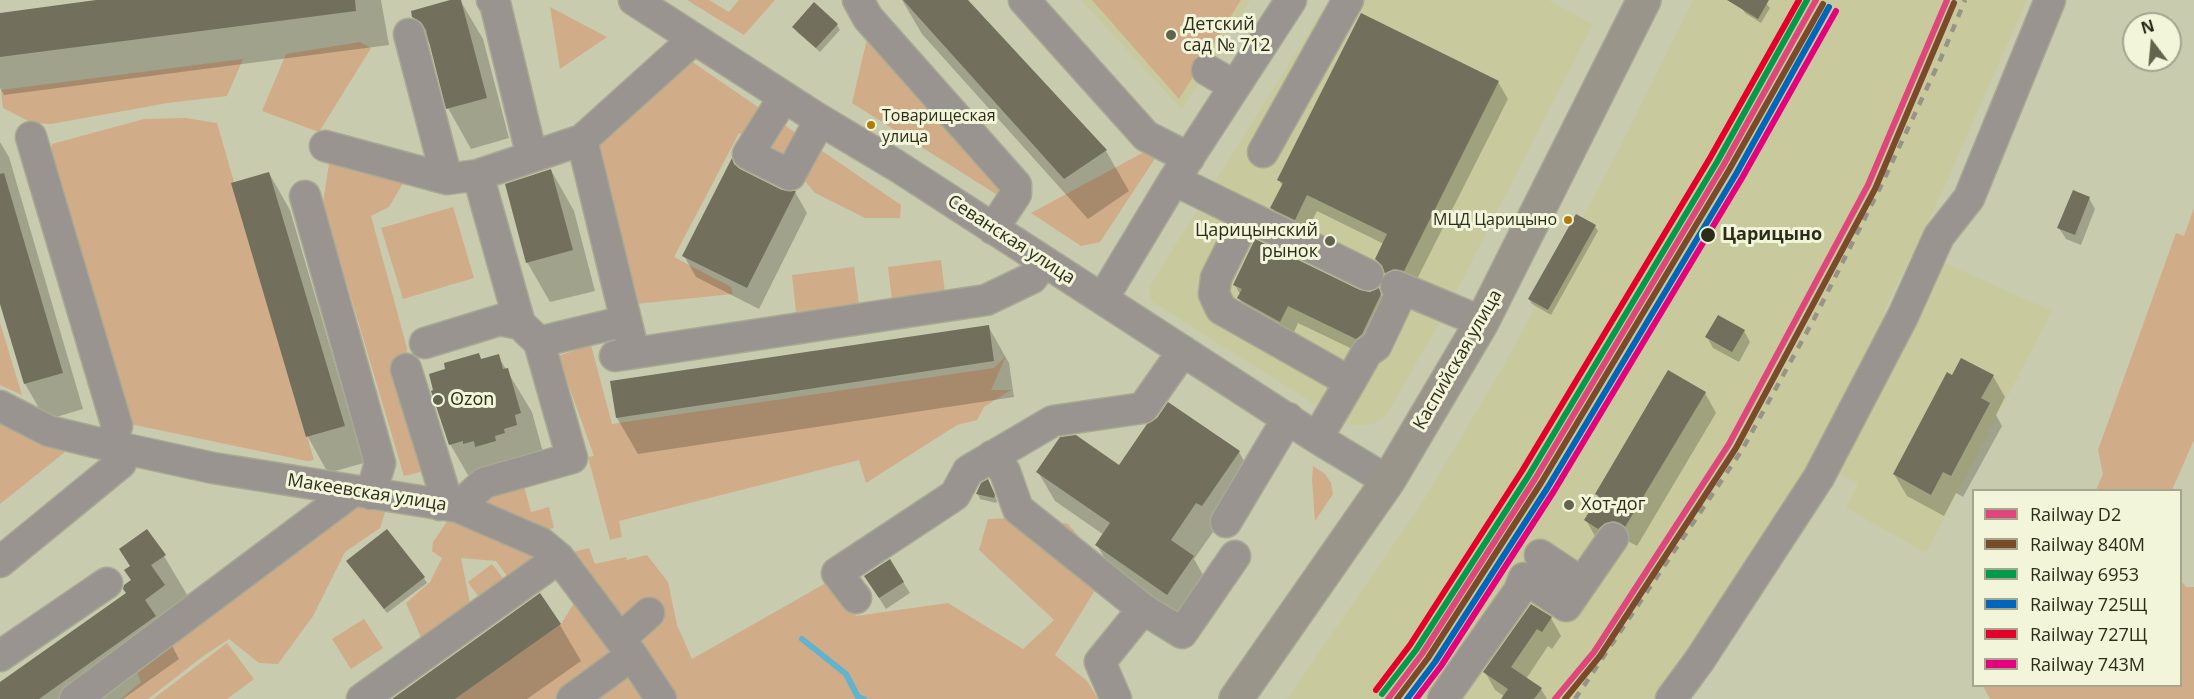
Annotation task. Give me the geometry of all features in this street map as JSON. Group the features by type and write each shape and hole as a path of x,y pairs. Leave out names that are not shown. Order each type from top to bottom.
{"main road":[{"name":"Каспийская улица","path":"1236,699 1388,481 1482,322 1644,0"}],"street":[{"path":"492,0 495,3 532,157"},
{"path":"858,0 868,18 1016,185 1016,194 993,229"},
{"path":"1024,0 1146,136 1181,169 1247,216 1368,275"},
{"path":"1103,298 1181,169 1291,0"},
{"path":"1263,152 1348,0"},
{"path":"1671,699 1699,661 1819,477 1903,316 1939,236 1969,198 2050,0"},
{"name":"Севанская улица","path":"648,4 694,39 820,120 897,166 1317,438 1388,481"},
{"path":"409,34 447,179"},
{"path":"325,146 403,161 447,179 478,175 582,140 694,39"},
{"path":"1207,70 1235,86"},
{"path":"784,97 748,154 790,175 820,120"},
{"path":"0,562 121,463 117,426 31,137"},
{"path":"582,140 626,321 625,355 986,300 1032,278 1044,262"},
{"path":"406,369 449,506 484,483 572,458 478,175"},
{"path":"75,699 362,492 381,463 305,196"},
{"path":"1247,216 1216,278 1214,294 1221,309 1350,381"},
{"path":"1317,438 1367,352 1376,346 1400,288 1482,322"},
{"path":"425,343 500,320 529,333 626,321"},
{"path":"856,598 837,573 955,495 968,471 1053,421 1143,408 1183,351"},
{"name":"Макеевская улица","path":"0,405 49,431 118,448 213,468 449,506 555,548 660,699"},
{"path":"1226,522 1288,418"},
{"path":"992,456 1005,472 1018,509 1143,609 1182,633 1234,556"},
{"path":"1443,699 1519,591 1524,578 1566,606 1613,538"},
{"path":"362,699 555,548"},
{"path":"1540,555 1582,583"},
{"path":"0,656 106,583"},
{"path":"1116,699 1100,662 1143,609"},
{"path":"572,699 626,647 649,613"}],"shaded area":[{"path":"687,0 709,0 729,12 739,0 775,0 744,35"},
{"name":"Детский сад № 712","path":"1081,0 1250,0 1182,110"},
{"name":"Детский сад № 712","path":"1092,0 1241,0 1179,99"},
{"name":"Царицынский рынок","path":"1329,0 1548,0 1593,24 1448,308 1387,414 1375,423 1360,426 1346,424 1151,301 1149,287"},
{"name":"Царицыно","path":"1693,0 2027,0 1943,190 1883,313 1890,316 1820,457 1658,699 1287,699 1422,503 1504,365 1617,153"},
{"path":"550,7 607,37 560,69"},
{"path":"870,26 1011,183 999,196 852,103"},
{"path":"360,42 371,48 319,132 262,111 286,54"},
{"path":"243,59 227,96 168,103 51,124 32,123 3,108 1,90"},
{"path":"688,59 901,205 900,218 865,218 815,193 787,160 739,133 674,257 731,287 733,294 635,304 593,144"},
{"path":"186,118 217,123 314,460 307,461 130,424 51,150 52,144 144,119"},
{"path":"1146,151 1156,157 1100,242 1081,246 1031,213"},
{"path":"330,157 405,180 389,207 371,216 407,348 405,382 432,469 404,476 323,203"},
{"path":"453,207 474,278 403,299 381,228"},
{"path":"2194,208 2194,440 2172,489 2096,489 2103,474 2098,450 2176,233 2184,236"},
{"path":"1936,259 2052,311 1926,553 1846,508 1858,483 1833,471"},
{"path":"941,260 945,293 892,300 888,267"},
{"path":"854,267 859,304 796,312 792,275"},
{"path":"0,323 22,395 0,385"},
{"path":"591,345 612,424 994,368 1006,356 991,390 1011,390 984,407 977,420 957,425 866,483 859,460 619,521 622,537 610,540 588,457 594,456 558,356"},
{"path":"0,417 65,452 0,504"},
{"path":"1313,466 1325,474 1331,483 1333,494 1315,521 1312,480"},
{"path":"522,479 531,512 549,507 554,528 533,532 474,506"},
{"path":"356,499 386,509 380,528 345,552 313,616 278,664 259,663 229,639 148,699 121,699 141,682 137,672 137,660"},
{"path":"451,516 547,559 514,585 496,561 461,558 471,608 423,642 406,603 430,582 442,558 432,551 433,542"},
{"path":"1031,517 1068,524 1101,562 1097,587 1055,655 1087,681 1098,699 455,699 561,624 587,582 566,554 589,548 595,564 647,555 668,582 677,625 692,659 833,579 856,616 948,603 1023,649 1054,620 979,550 988,519"},
{"path":"492,564 505,581 480,599 468,582"},
{"path":"2182,582 2186,587 2194,587 2194,699 1990,699 1984,687 2182,687"},
{"path":"364,619 383,648 351,669 332,639"},
{"path":"227,643 254,679 227,699 153,699"}],"building":[{"path":"96,0 355,0 356,11 0,57 0,13"},
{"path":"450,0 461,0 487,98 446,109 426,30 421,22 412,17 411,11"},
{"path":"903,0 968,0 1107,150 1064,179"},
{"path":"1727,0 1769,0 1758,19"},
{"path":"814,2 838,24 816,48 792,27"},
{"path":"1361,13 1499,81 1404,271 1394,269 1385,273 1382,265 1375,259 1387,234 1307,195 1295,220 1270,208 1283,183 1277,180"},
{"path":"732,158 734,164 740,169 782,190 796,191 747,288 682,256"},
{"path":"551,169 573,250 526,263 505,184"},
{"path":"269,172 345,426 306,437 231,183"},
{"path":"4,173 63,373 24,384 0,304 0,174"},
{"path":"2073,190 2090,197 2075,235 2057,228"},
{"path":"1576,214 1596,225 1548,310 1528,299"},
{"path":"1255,239 1360,290 1370,292 1379,288 1381,294 1362,334 1356,339 1288,306 1280,322 1237,298 1242,289 1233,285"},
{"path":"1718,315 1745,330 1732,352 1705,337"},
{"path":"989,325 994,361 616,418 610,381"},
{"path":"479,353 481,359 499,354 503,369 508,368 521,413 515,415 517,425 504,429 505,433 495,436 496,441 475,447 474,441 449,445 431,391 433,390 429,374 445,369 444,363"},
{"path":"1961,358 1994,375 1981,398 1990,403 1951,476 1943,472 1931,495 1893,474 1947,372 1952,375"},
{"path":"1668,370 1706,392 1625,527 1614,521 1605,523 1598,529 1584,520 1599,496 1595,494"},
{"path":"1168,402 1240,451 1202,506 1196,503 1171,540 1194,556 1167,595 1095,545 1110,523 1036,472 1060,437 1076,435 1119,465 1147,424 1157,418"},
{"path":"988,479 995,495 994,498 976,494 981,483"},
{"path":"147,529 166,555 151,565 165,585 145,600 156,616 39,699 0,699 0,682 126,593 123,589 124,585 131,580 124,570 130,566 119,549"},
{"path":"387,529 425,577 384,609 346,561"},
{"path":"890,559 904,582 879,598 864,576"},
{"path":"540,593 561,624 455,699 392,699"},
{"path":"1531,604 1552,617 1542,632 1537,629 1511,667 1542,688 1534,699 1501,699 1508,689 1483,672"}],"waterway":[{"path":"802,639 846,674 858,697 864,699"}],"railway":[{"path":"1575,699 1742,450 1814,319 1880,188 1941,58 1965,0"}],"rail line":[{"name":"727Щ","path":"1376,690 1410,645 1522,471 1710,158 1799,0"},
{"name":"6953","path":"1382,694 1416,650 1529,475 1717,162 1807,0"},
{"name":"D2","path":"1388,699 1422,654 1535,479 1723,166 1816,0"},
{"name":"D2","path":"1555,699 1594,652 1729,444 1868,185 1947,0"},
{"name":"840М","path":"1565,699 1600,656 1736,448 1875,189 1954,3"},
{"name":"840М","path":"1397,699 1428,658 1541,483 1729,170 1823,4"},
{"name":"725Щ","path":"1407,699 1435,662 1548,487 1736,174 1829,7"},
{"name":"743М","path":"1416,699 1441,666 1554,491 1742,178 1836,11"}],"place":[{"name":"Детский сад № 712","path":"1171,35"},
{"name":"Товарищеская улица","path":"871,125"},
{"name":"МЦД Царицыно","path":"1568,220"},
{"name":"Царицыно","path":"1708,235"},
{"name":"Царицынский рынок","path":"1330,241"},
{"name":"Ozon","path":"438,400"},
{"name":"Хот-дог","path":"1569,505"}]}
